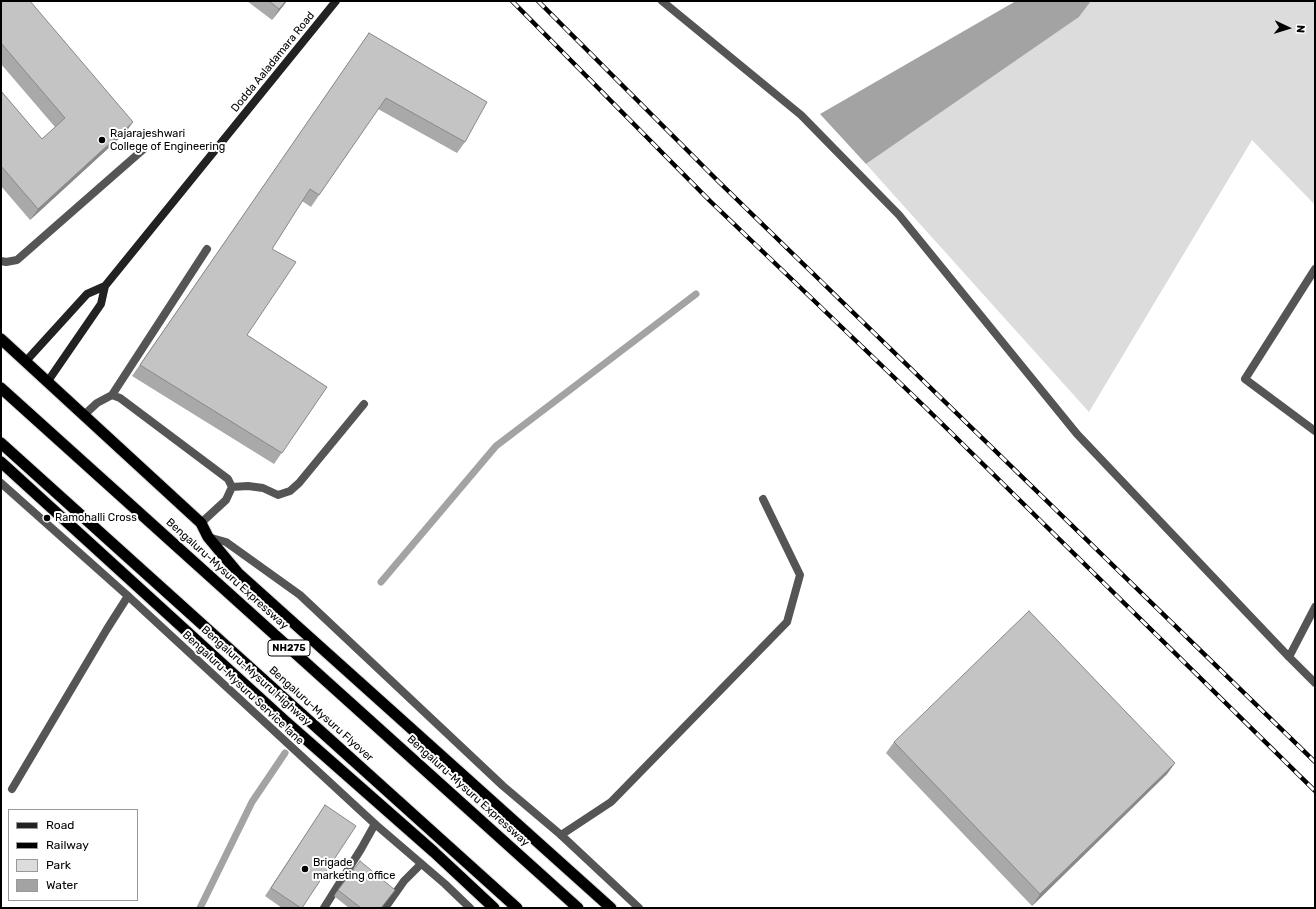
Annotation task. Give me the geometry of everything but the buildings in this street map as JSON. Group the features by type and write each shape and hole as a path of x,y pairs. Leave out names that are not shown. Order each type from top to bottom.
{"highway":[{"name":"Bengaluru-Mysuru Expressway","path":"1,339 201,523 208,537 238,573 611,908"},
{"name":"Bengaluru-Mysuru Expressway","path":"1,388 578,908"},
{"name":"Bengaluru-Mysuru Flyover","path":"1,443 517,908"},
{"name":"Bengaluru-Mysuru Highway","path":"1,462 284,720 434,852 494,908"}],"main road":[{"name":"Dodda Aaladamara Road","path":"105,286 336,1"},
{"path":"26,361 86,294 105,286"},
{"path":"48,381 101,304 105,286"}],"street":[{"path":"662,1 801,115 899,215 1077,434 1315,683"},
{"path":"1,261 6,262 17,260 146,147"},
{"path":"84,415 97,403 112,395 207,249"},
{"path":"1315,270 1246,379 1315,431"},
{"path":"112,395 120,398 219,472 228,479 232,487"},
{"path":"232,487 248,486 263,488 278,495 290,491 299,483 364,404"},
{"name":"Bengaluru-Mysuru Service lane","path":"1,483 128,596 375,824 445,884 470,908"},
{"path":"201,523 226,500 232,487"},
{"path":"561,835 611,802 787,622 800,575 763,499"},
{"name":"Bengaluru-Mysuru Expressway","path":"208,537 226,542 300,595 503,786 561,835 636,907"},
{"path":"12,789 110,623 128,596"},
{"path":"1289,657 1315,608"},
{"path":"324,908 375,824"},
{"path":"385,908 404,881 421,864"}],"green space":[{"path":"1091,1 1315,1 1315,205 1252,140 1089,412 866,164 1079,17"}],"water":[{"path":"1016,1 1091,1 1079,17 866,164 820,114"}],"waterway":[{"path":"381,582 496,446 696,294"},
{"path":"200,908 252,802 285,753"}],"railway":[{"path":"512,1 710,201 925,407 1315,791"},
{"path":"538,1 719,182 1315,762"}],"place":[{"name":"Rajarajeshwari College of Engineering","path":"102,140"},
{"name":"Ramohalli Cross","path":"47,518"},
{"name":"Brigade marketing office","path":"305,869"}]}
